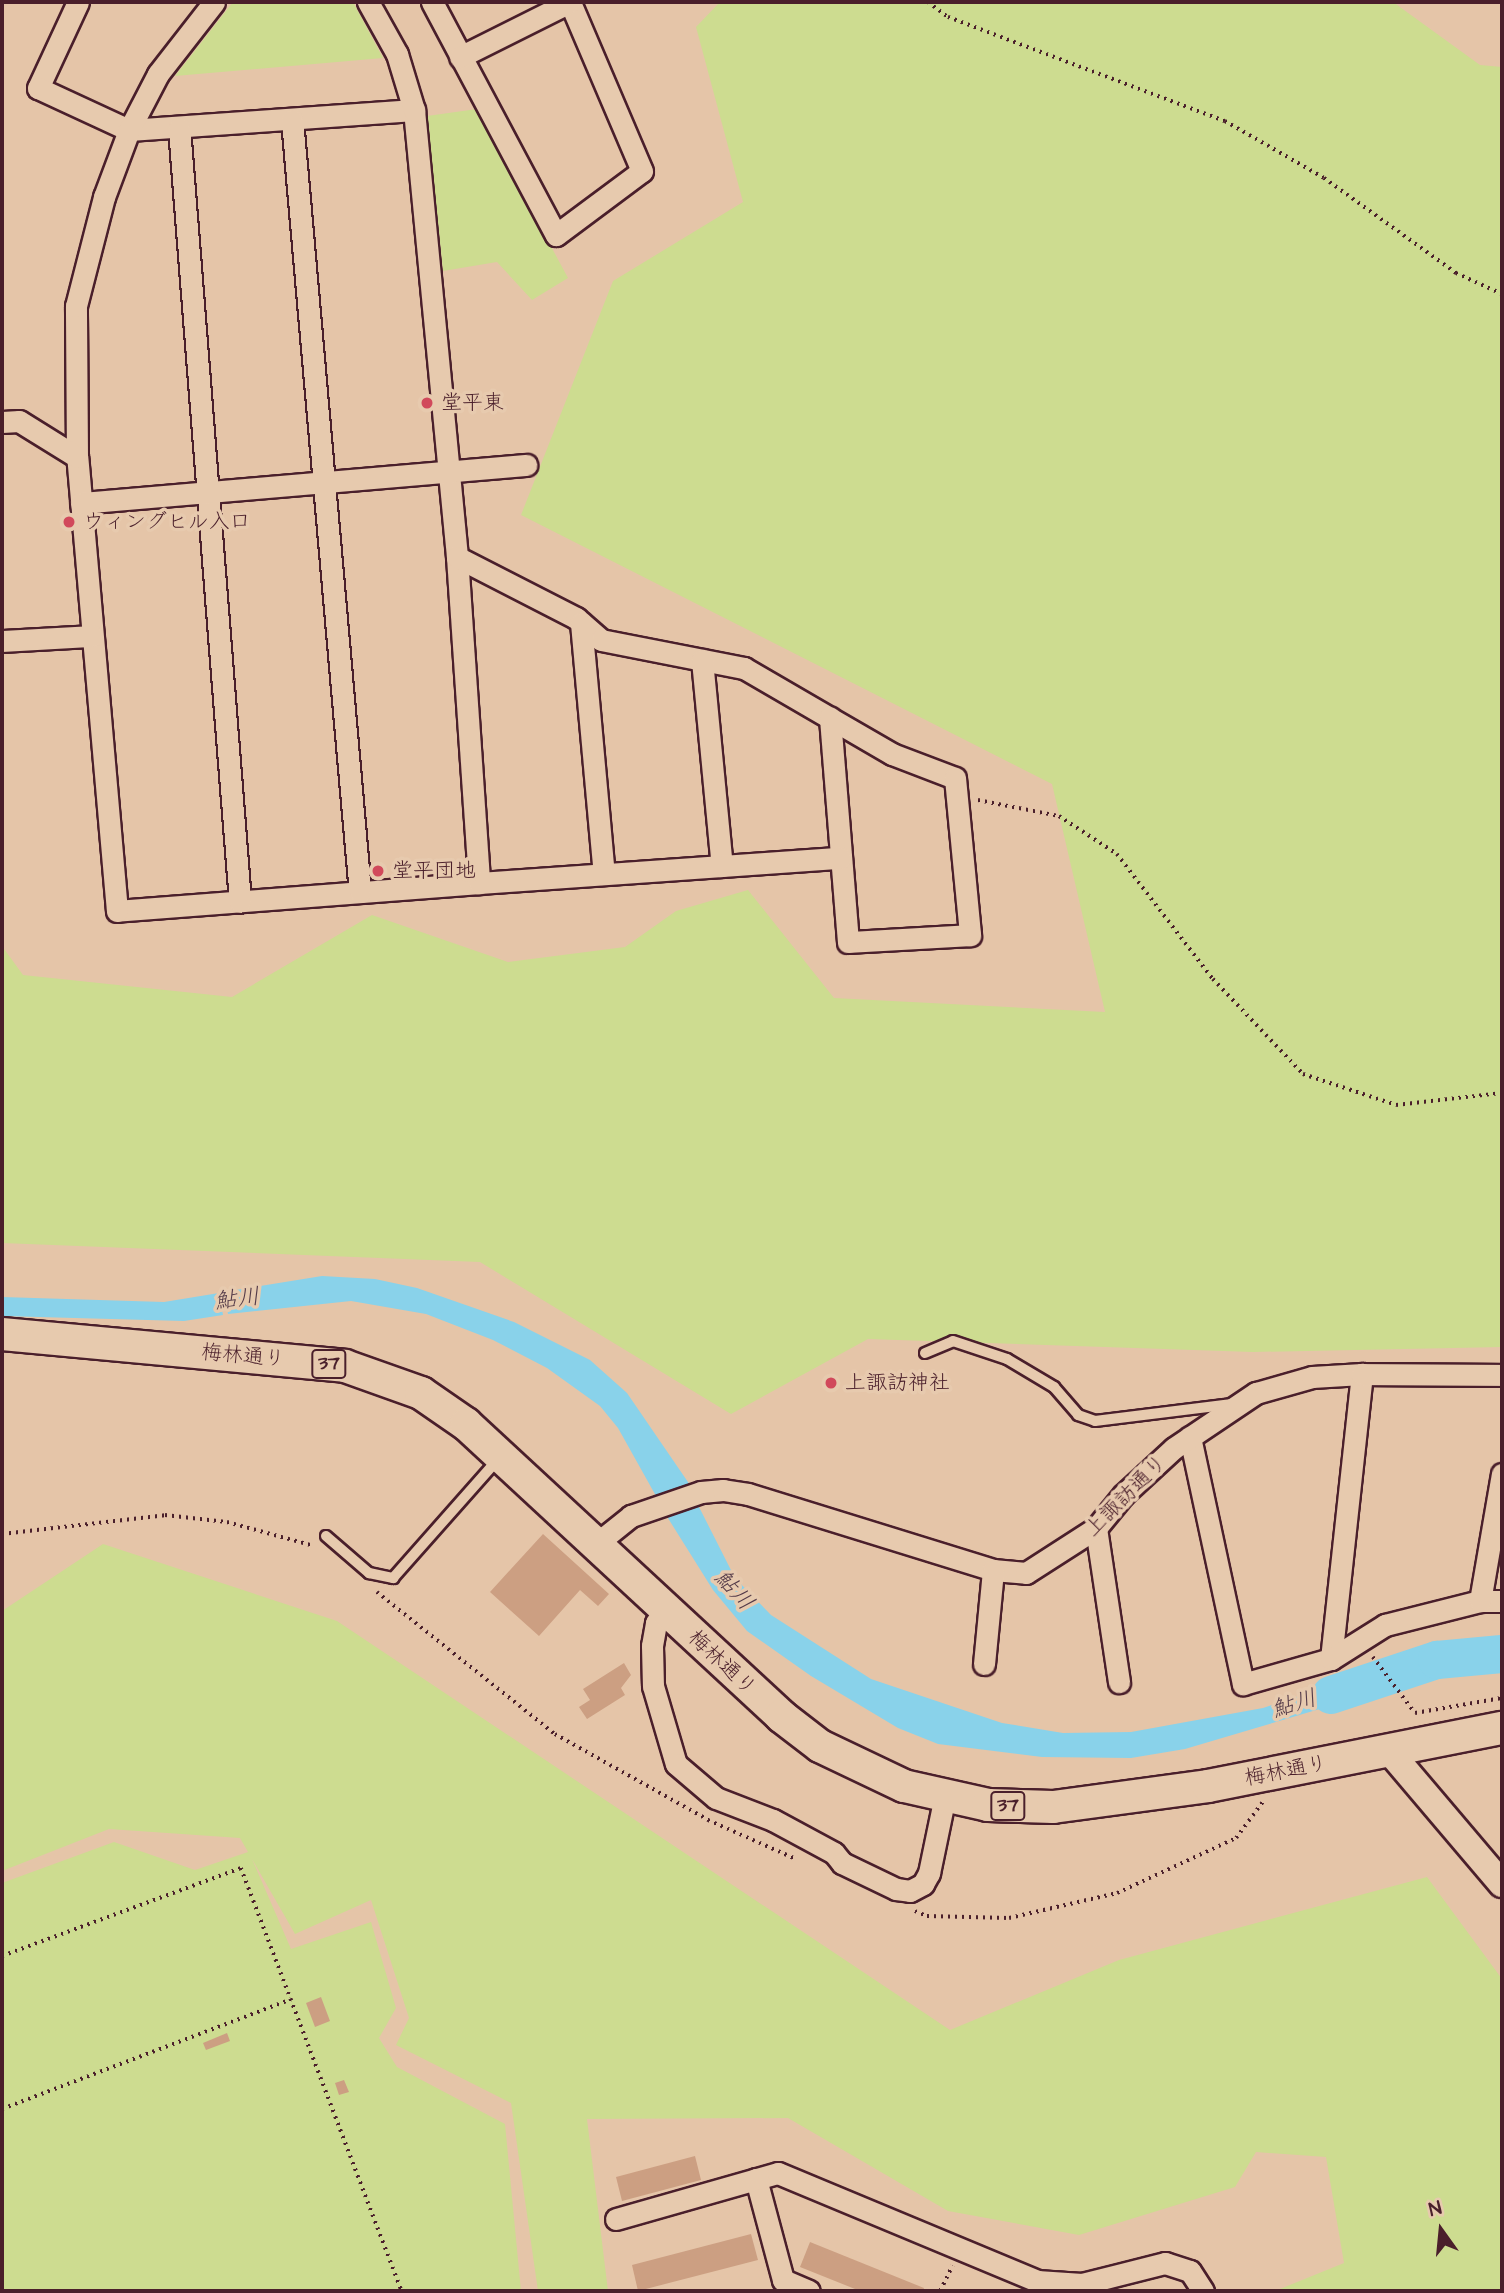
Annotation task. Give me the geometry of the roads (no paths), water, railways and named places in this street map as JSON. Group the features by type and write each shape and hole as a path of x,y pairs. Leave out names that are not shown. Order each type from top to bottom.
{"main road":[{"name":"梅林通り","path":"2,1334 345,1366 421,1392 501,1456 745,1685 820,1746 904,1786 988,1805 1053,1807 1208,1786 1502,1728"}],"street":[{"path":"78,2 38,88 130,130 414,110"},
{"path":"214,2 158,74 130,130 104,197 76,306 77,457 117,911 840,858"},
{"path":"368,2 397,54 414,110 457,557 479,883"},
{"path":"432,2 460,57 556,235 642,171 569,2 460,57"},
{"path":"292,120 360,892"},
{"path":"179,128 240,902"},
{"path":"2,422 19,421 77,457"},
{"path":"81,503 526,466"},
{"path":"457,557 581,622 601,640 744,668 892,754 955,778 970,935 848,942 830,718"},
{"path":"581,622 604,874"},
{"path":"2,641 92,636"},
{"path":"702,660 722,866"},
{"path":"1331,1659 1362,1374"},
{"name":"上諏訪通り","path":"596,1545 617,1525 653,1508 701,1492 748,1494 993,1570 1026,1573 1096,1528 1123,1495 1190,1437 1256,1393 1312,1377 1362,1374 1502,1375"},
{"path":"1190,1437 1242,1684 1331,1659 1385,1625 1480,1601 1502,1601"},
{"path":"1480,1601 1502,1474"},
{"path":"1096,1528 1119,1682"},
{"path":"984,1664 993,1570"},
{"path":"665,1610 656,1623 652,1646 653,1686 676,1764 716,1798 773,1820 834,1853 842,1863 896,1889 910,1891 923,1884 929,1873 945,1796"},
{"path":"1390,1752 1502,1884"},
{"path":"616,2218 778,2173 1037,2281 1082,2284 1165,2263 1189,2271 1203,2291"},
{"path":"756,2179 783,2280 809,2291"}],"lane":[{"path":"925,1353 953,1340 1007,1359 1054,1387 1078,1415 1096,1421 1242,1403"},
{"path":"326,1536 369,1573 393,1578 501,1456"}],"water":[{"path":"322,1276 375,1279 417,1288 514,1322 590,1360 627,1393 690,1485 656,1496 618,1428 600,1406 547,1368 493,1340 426,1314 351,1301 228,1314 224,1292"},
{"path":"219,1293 223,1315 184,1321 2,1316 2,1297 164,1302"},
{"path":"698,1505 735,1578 771,1615 871,1679 1002,1723 1063,1733 1131,1732 1263,1708 1374,1671 1387,1689 1185,1749 1131,1758 1042,1757 938,1744 898,1728 811,1676 747,1631 713,1590 666,1515"},
{"path":"1502,1646 1502,1663 1442,1671 1399,1684 1384,1665 1429,1651"}],"waterway":[{"name":"鮎川","path":"1331,1695 1437,1660 1502,1654"}],"place":[{"name":"堂平東","path":"427,403"},
{"name":"ウィングヒル入口","path":"69,522"},
{"name":"堂平団地","path":"378,871"},
{"name":"上諏訪神社","path":"831,1383"}]}
